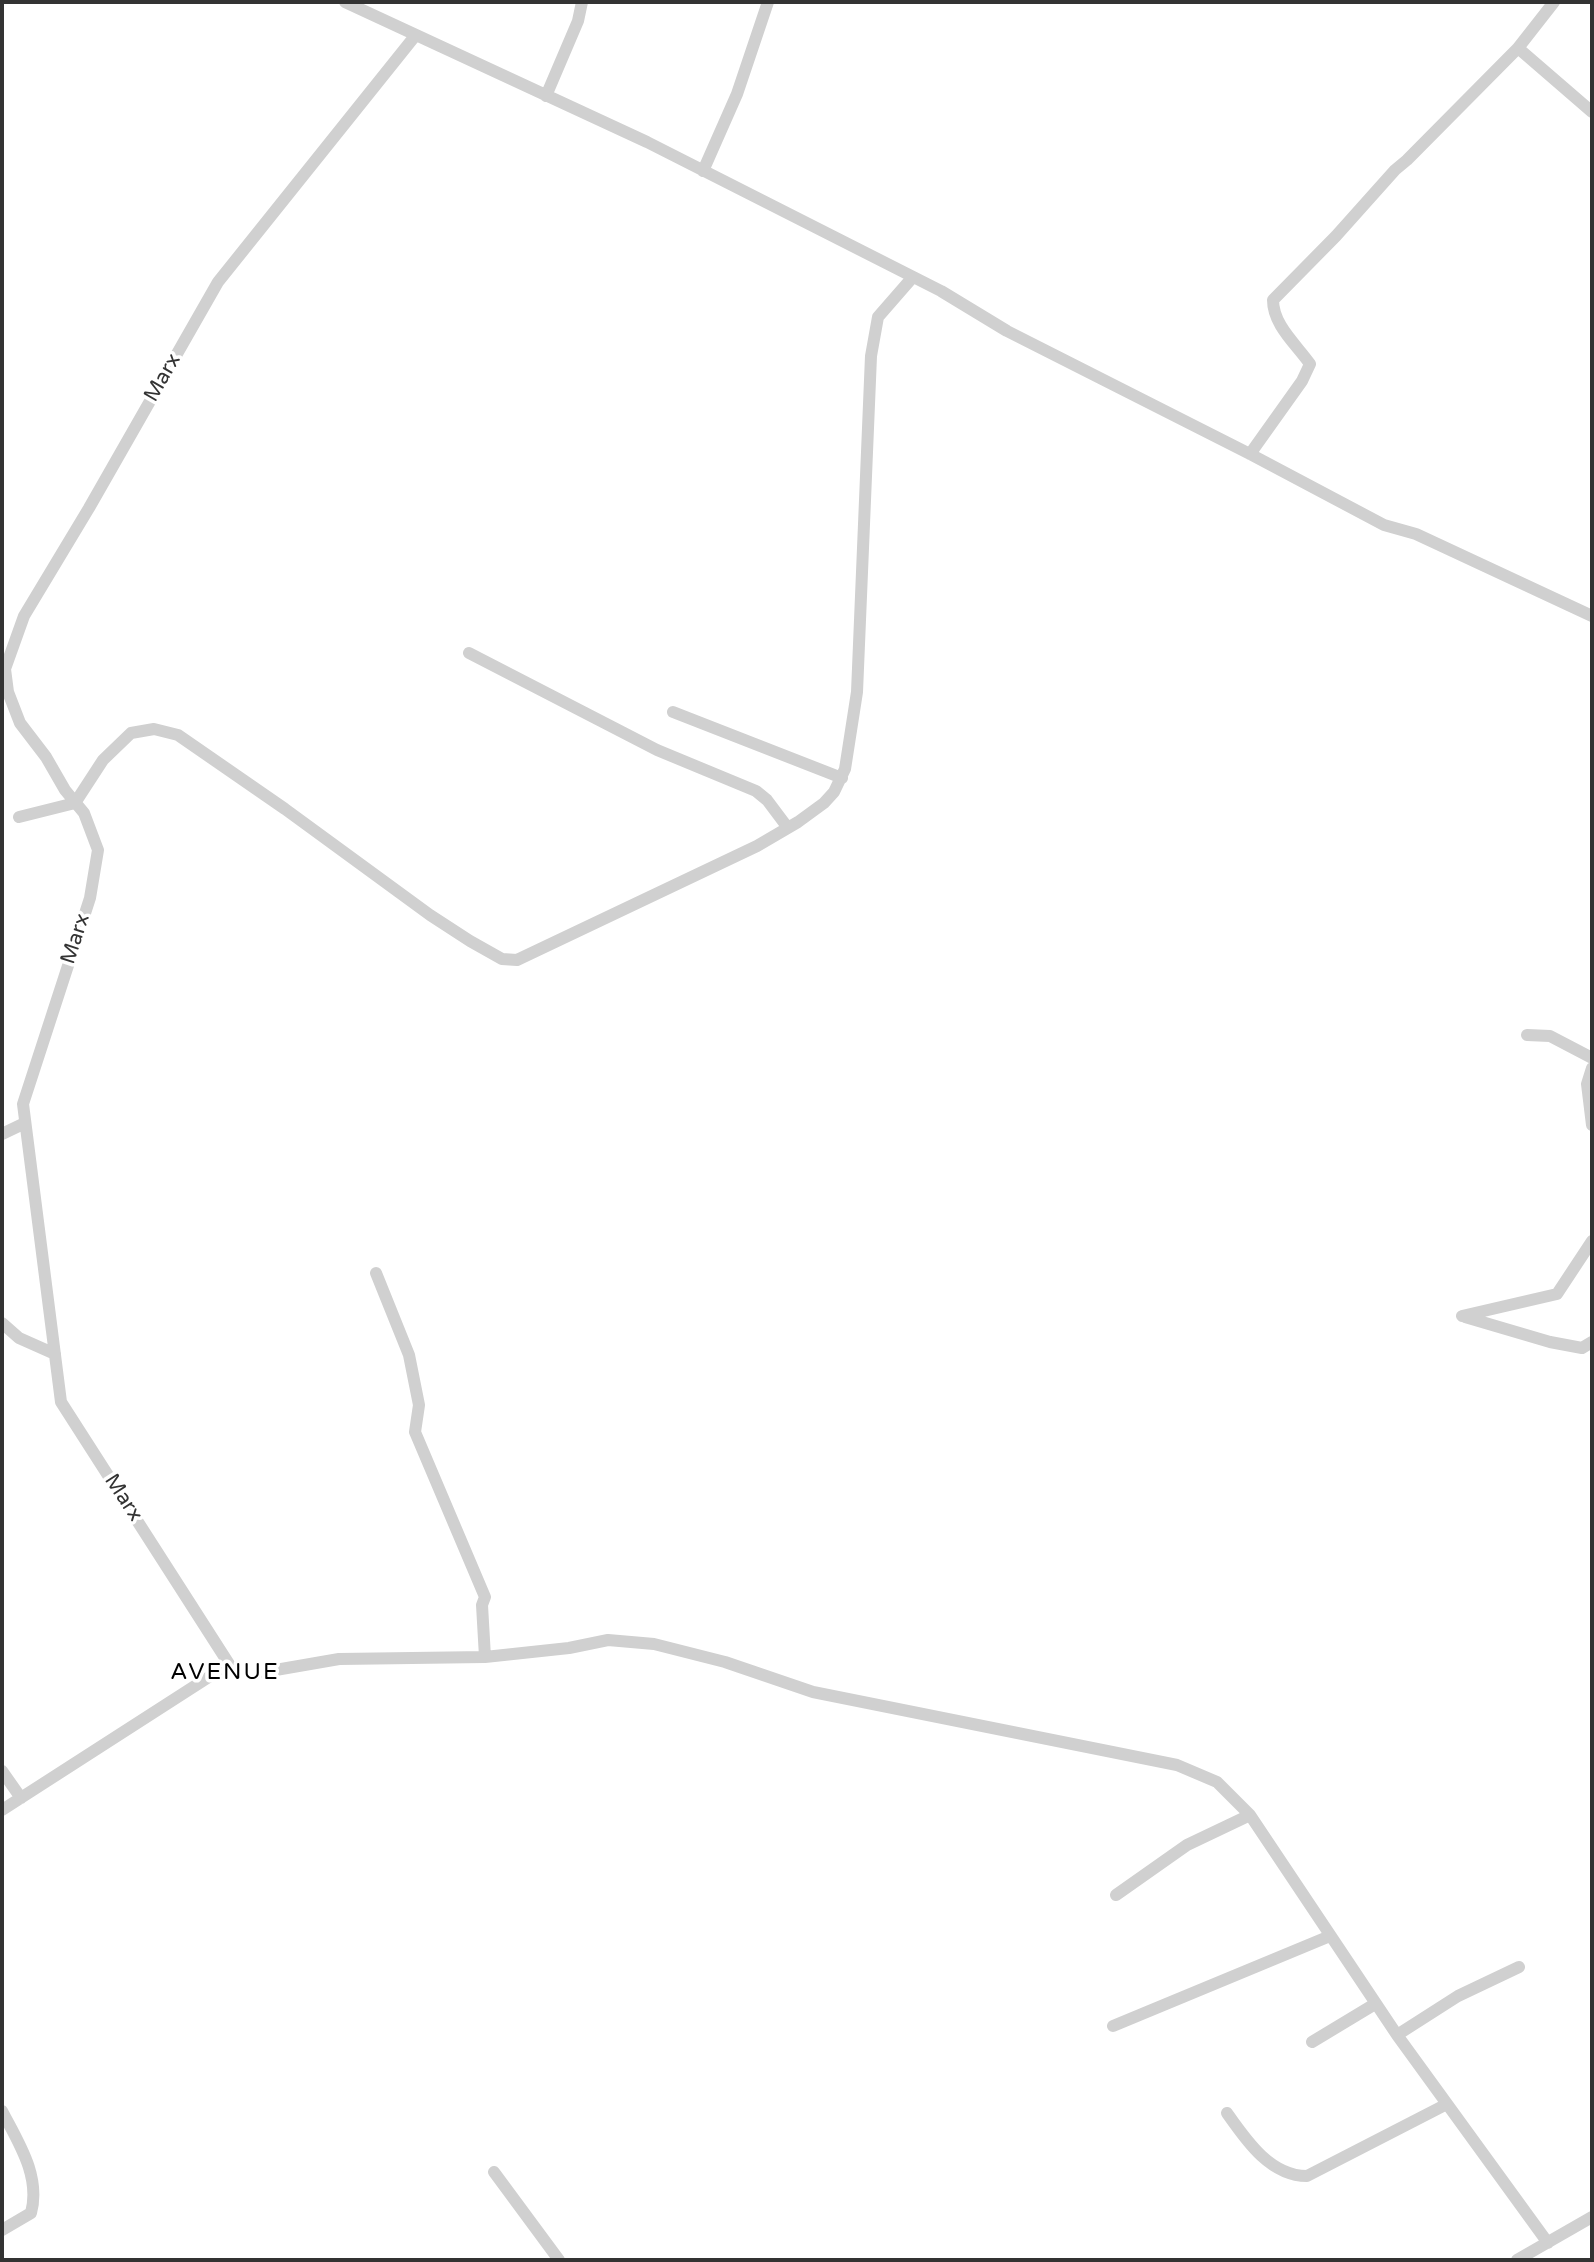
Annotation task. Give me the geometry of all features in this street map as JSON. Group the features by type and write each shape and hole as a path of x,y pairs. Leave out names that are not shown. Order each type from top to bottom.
{"street":[{"path":"345,2 647,142 941,291 1007,331 1251,454 1384,525 1416,534 1592,616"},
{"path":"546,96 578,21 582,2"},
{"path":"702,171 737,94 768,2"},
{"path":"1251,454 1302,381 1310,364 1279,325 1272,312 1272,300 1336,236 1395,170 1518,48 1552,6 1537,2"},
{"name":"Marx","path":"2,1810 229,1664 61,1402 23,1104 90,898 97,850 84,813 65,790 46,757 20,723 4,682 5,668 24,616 218,282 415,36"},
{"path":"1518,48 1592,112"},
{"path":"19,817 75,803 103,760 131,733 154,729 178,735 430,915 502,959 517,960 757,846 788,828 824,803 842,779 858,692 871,356 878,317 912,278"},
{"path":"469,653 657,750 756,791 767,800 788,828"},
{"path":"673,712 842,779"},
{"path":"1527,1035 1550,1036 1592,1058"},
{"path":"1592,1068 1587,1084 1592,1125"},
{"path":"2,1134 25,1123"},
{"path":"1592,1241 1557,1294 1462,1316 1550,1342 1582,1348 1592,1342"},
{"path":"376,1273 409,1355 419,1405 415,1432 485,1597 482,1605 485,1657"},
{"path":"2,1323 19,1338 55,1354"},
{"path":"264,1672 339,1659 485,1657 569,1648 608,1640 654,1644 725,1662 813,1692 1177,1765 1217,1782 1250,1815 1375,2004 1548,2243"},
{"path":"2,1771 21,1798"},
{"path":"1116,1895 1187,1845 1250,1815"},
{"path":"1113,2026 1329,1936"},
{"path":"1397,2035 1458,1996 1519,1967"},
{"path":"1312,2042 1375,2004"},
{"path":"1227,2113 1249,2144 1274,2166 1294,2176 1307,2176 1447,2104"},
{"path":"2,2110 29,2163 34,2200 31,2213 2,2230"},
{"path":"494,2172 559,2260"},
{"path":"1517,2260 1592,2217"}],"district":[{"name":"AVENUE","path":"225,1673"}]}
